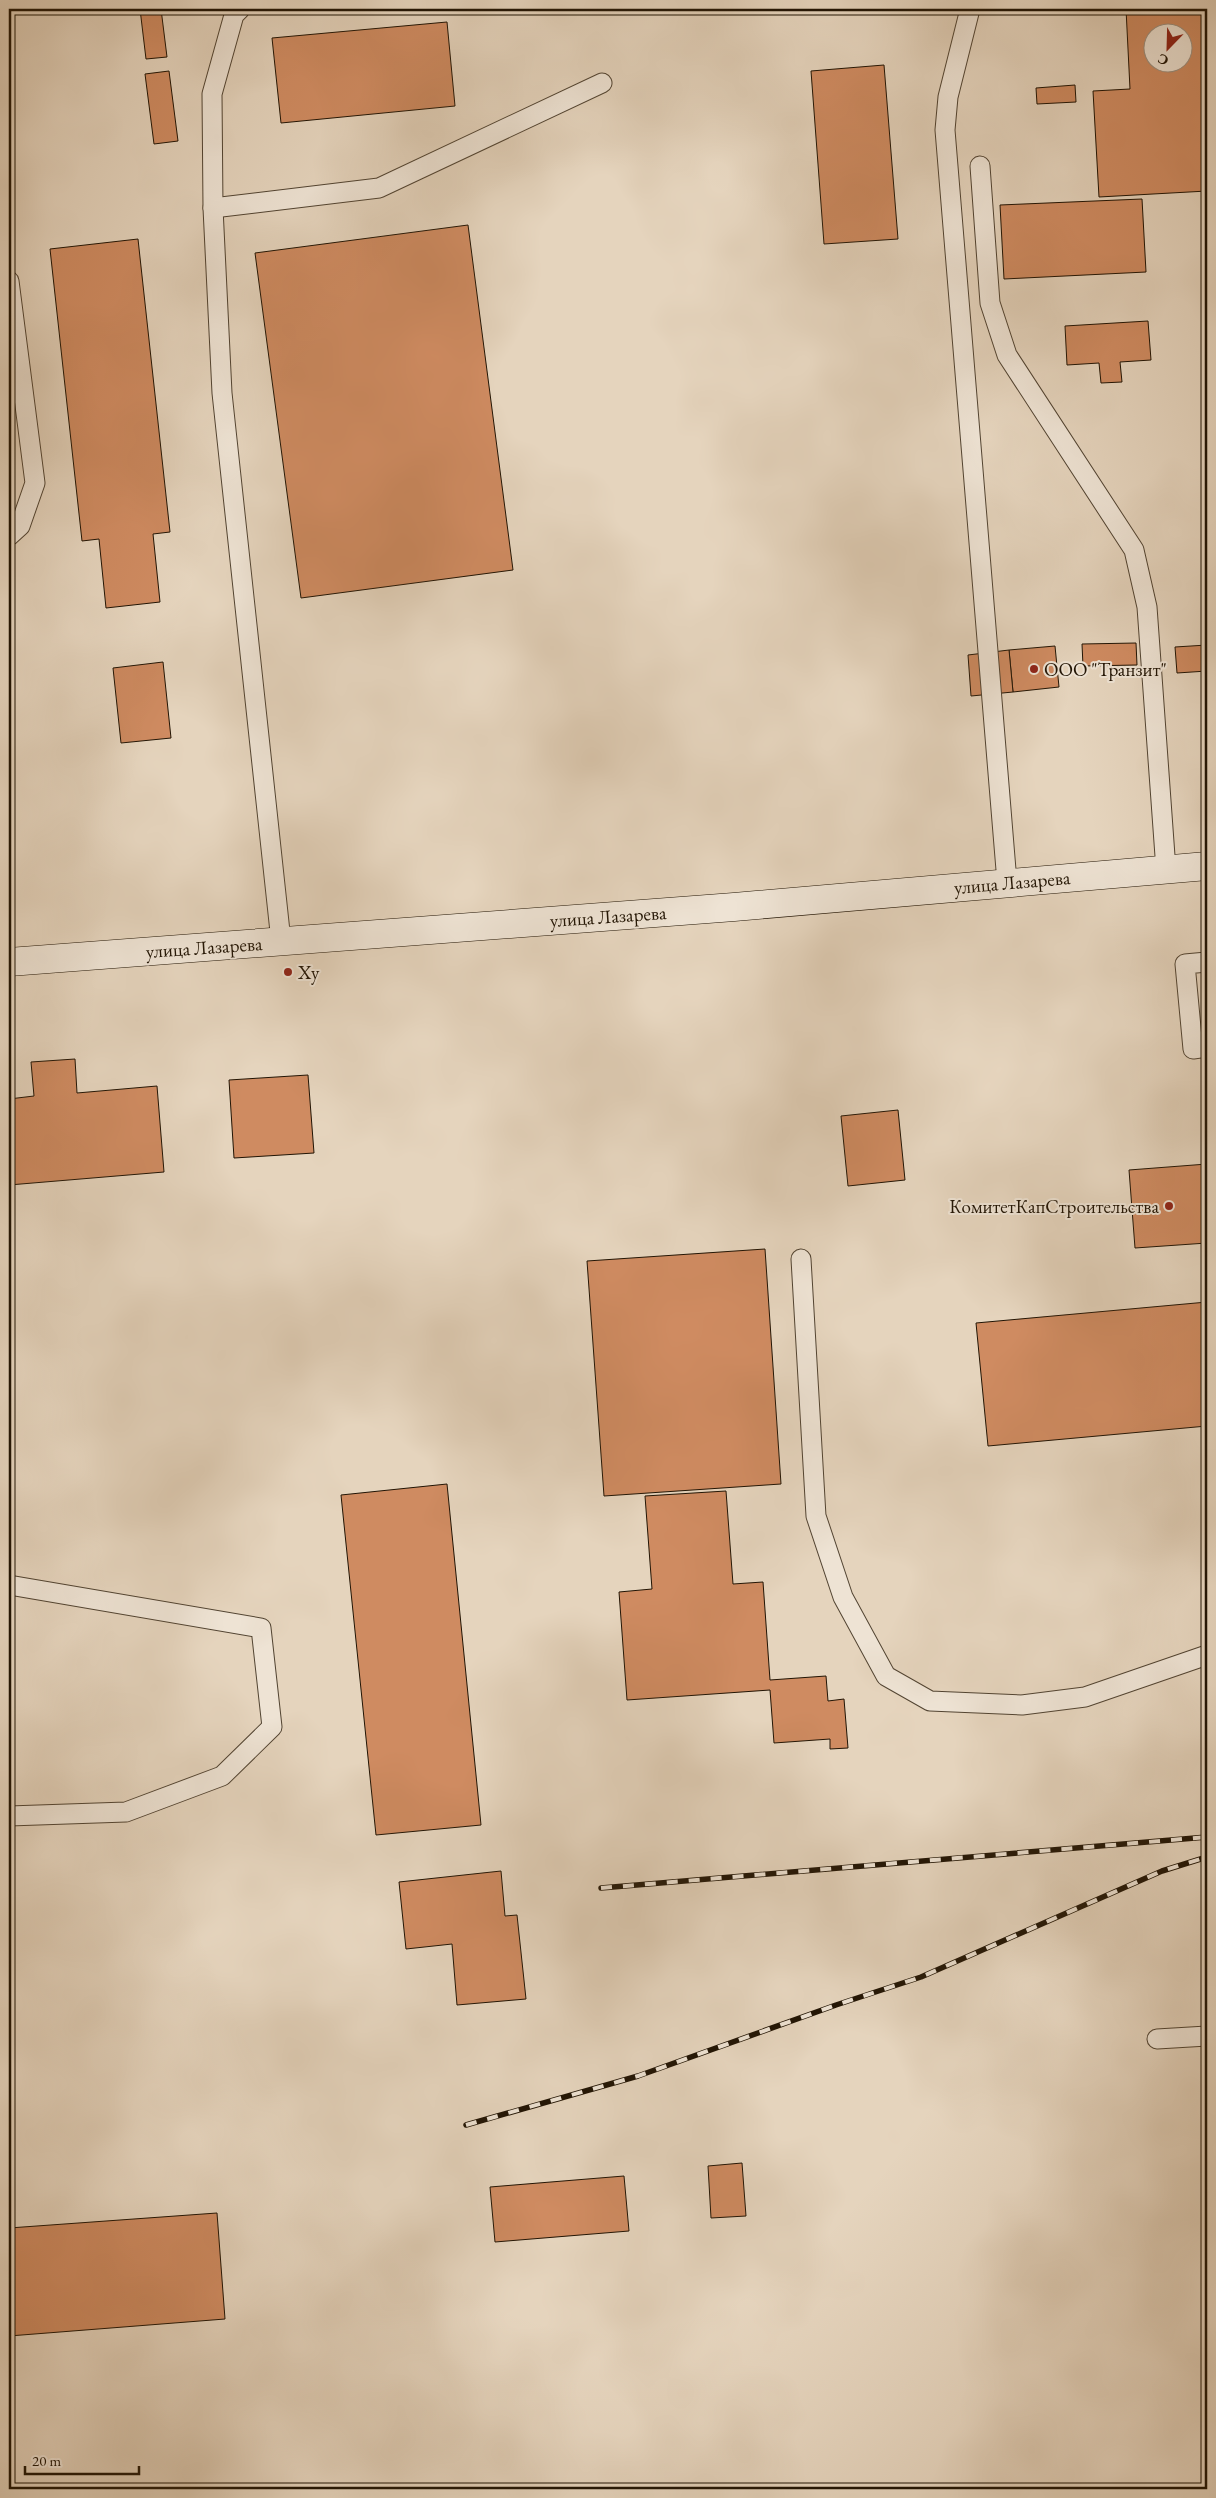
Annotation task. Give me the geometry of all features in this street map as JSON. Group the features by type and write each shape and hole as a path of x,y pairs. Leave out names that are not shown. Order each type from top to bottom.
{"main road":[{"name":"улица Лазарева","path":"9,962 734,907 1207,866"}],"lane":[{"path":"240,9 234,15 212,94 213,208 222,393 281,941"},
{"path":"970,9 948,97 945,130 1007,882"},
{"path":"213,208 379,188 602,83"},
{"path":"980,166 990,303 1007,355 1134,550 1148,616 1166,870"},
{"path":"9,281 35,483 20,526 9,536"},
{"path":"1207,962 1185,964 1193,1049 1207,1047"},
{"path":"801,1259 816,1516 843,1597 886,1676 930,1701 1022,1705 1085,1697 1207,1655"},
{"path":"9,1585 261,1628 272,1727 222,1776 126,1812 9,1816"},
{"path":"1157,2039 1207,2036"}],"building":[{"path":"140,9 161,9 167,57 146,59"},
{"path":"1126,9 1207,9 1207,191 1099,197 1093,91 1130,89"},
{"path":"447,22 455,106 281,123 272,38"},
{"path":"884,65 898,239 824,244 811,71"},
{"path":"169,71 178,141 154,144 145,74"},
{"path":"1075,85 1076,102 1037,104 1036,88"},
{"path":"1142,199 1146,272 1004,279 1000,205"},
{"path":"468,225 513,570 301,598 255,253"},
{"path":"138,239 170,532 153,534 160,602 106,608 99,539 82,541 50,249"},
{"path":"1148,321 1151,360 1120,362 1122,382 1101,383 1099,363 1067,365 1065,326"},
{"path":"1136,643 1137,665 1083,666 1082,644"},
{"path":"1207,645 1207,671 1177,673 1175,647"},
{"name":"ООО \"Транзит\"","path":"1055,646 1059,687 1013,692 1009,650"},
{"path":"1009,650 1013,692 971,696 968,655"},
{"path":"163,662 171,738 121,743 113,668"},
{"path":"75,1059 77,1093 157,1086 164,1172 9,1185 9,1099 34,1096 31,1062"},
{"path":"308,1075 314,1153 234,1158 229,1080"},
{"path":"898,1110 905,1180 848,1186 841,1116"},
{"name":"КомитетКапСтроительства","path":"1207,1164 1207,1243 1135,1248 1129,1170"},
{"path":"765,1249 781,1484 604,1496 587,1261"},
{"path":"1207,1302 1207,1426 988,1446 976,1323"},
{"path":"447,1484 481,1825 376,1835 341,1495"},
{"path":"726,1491 733,1584 763,1582 770,1680 826,1676 828,1701 844,1699 848,1748 830,1749 830,1739 774,1743 770,1690 627,1700 619,1592 652,1589 645,1496"},
{"path":"501,1871 505,1916 517,1915 526,1999 457,2005 452,1944 406,1949 399,1882"},
{"path":"742,2163 746,2216 711,2218 708,2166"},
{"path":"624,2176 629,2231 495,2242 490,2187"},
{"path":"217,2213 225,2319 9,2336 9,2228"}],"railway":[{"path":"601,1888 1207,1837"},
{"path":"466,2125 638,2076 836,2005 921,1977 1162,1871 1207,1857"}],"place":[{"name":"ООО \"Транзит\"","path":"1034,669"},
{"name":"Xy","path":"288,972"},
{"name":"КомитетКапСтроительства","path":"1169,1206"}]}
